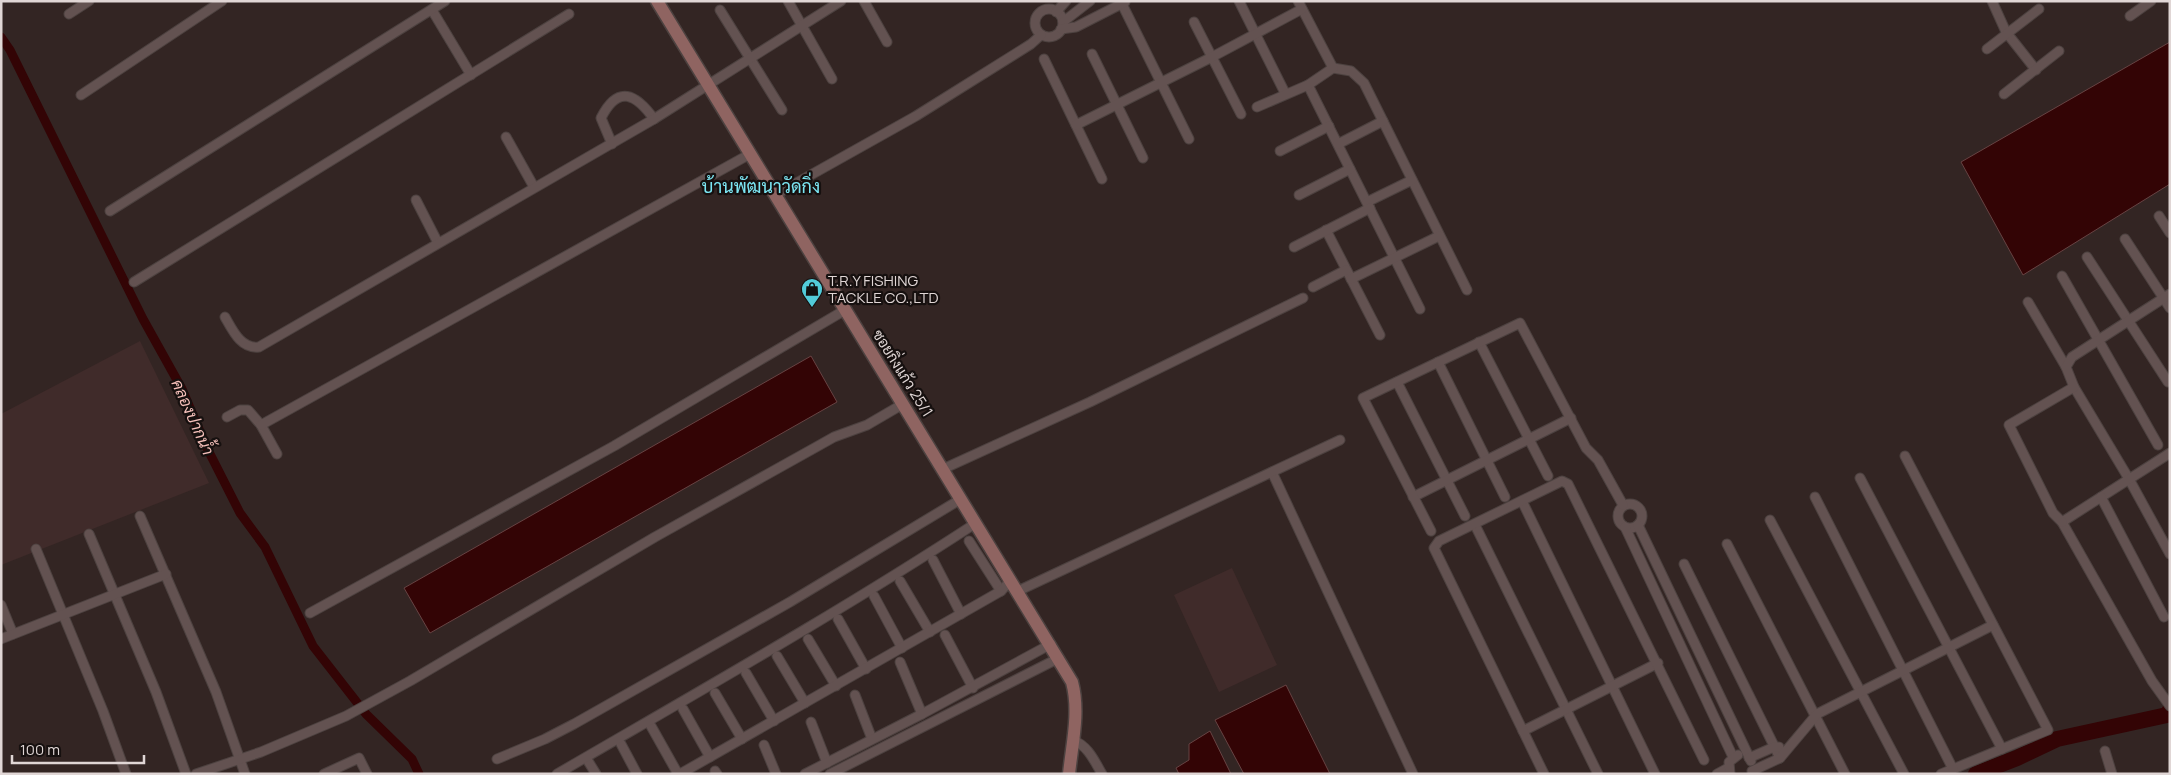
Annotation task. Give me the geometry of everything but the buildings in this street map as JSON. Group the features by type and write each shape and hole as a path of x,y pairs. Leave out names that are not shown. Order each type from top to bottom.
{"street":[{"path":"68,14 89,1"},
{"path":"81,95 222,1"},
{"path":"110,210 445,1"},
{"name":"ซอยกิ่งแก้ว 25/1","path":"657,1 1051,644 1072,682 1076,698 1069,774"},
{"path":"788,1 832,79"},
{"path":"225,317 244,345 250,348 259,347 534,187 612,144 707,84 751,60 841,1"},
{"path":"864,1 887,42"},
{"path":"1056,12 1066,1"},
{"path":"1056,12 1044,10 1037,16 1035,25 1041,35 1053,37 1062,25 1090,1"},
{"path":"1238,1 1285,93"},
{"path":"1992,1 2007,33 2036,70"},
{"path":"2130,16 2151,1"},
{"path":"1062,25 1076,27 1124,3 1189,139"},
{"path":"1076,125 1255,34 1300,5 1333,68"},
{"path":"1987,49 2040,9"},
{"path":"432,10 471,75"},
{"path":"720,10 782,110"},
{"path":"1056,12 1062,25"},
{"path":"134,282 569,14"},
{"path":"1194,22 1241,114"},
{"path":"776,195 916,116 1032,44 1041,35"},
{"path":"2004,94 2059,51"},
{"path":"1092,54 1143,158"},
{"path":"1044,59 1102,180"},
{"path":"1257,107 1285,93 1308,85 1333,68 1351,72 1358,77 1364,83 1467,290"},
{"path":"1308,85 1420,309"},
{"path":"612,144 601,118 605,109 620,98 627,95 636,98 654,119"},
{"path":"1338,144 1383,121"},
{"path":"1280,151 1329,126"},
{"path":"506,137 534,187"},
{"path":"261,425 750,154"},
{"path":"1299,195 1350,169"},
{"path":"1294,246 1326,230 1412,180"},
{"path":"416,200 438,243"},
{"path":"2159,216 2170,233"},
{"path":"1326,230 1380,335"},
{"path":"1351,279 1439,236"},
{"path":"2125,239 2166,296 2170,308"},
{"path":"2087,258 2168,382"},
{"path":"1313,287 1346,270"},
{"path":"2062,276 2158,445"},
{"path":"2066,367 2072,357 2166,296"},
{"path":"943,469 1090,402 1303,298"},
{"path":"2028,302 2066,367 2074,387 2130,479 2170,554"},
{"path":"310,613 614,446 845,310"},
{"path":"1431,531 1363,398 1520,323 1586,448 1598,460 1623,505"},
{"path":"1479,342 1548,476"},
{"path":"1438,362 1505,497"},
{"path":"1397,382 1465,516"},
{"path":"2074,387 2009,425 2053,513 2062,522 2152,681 2170,706"},
{"path":"196,774 240,759 346,716 834,437 867,425 903,404"},
{"path":"226,417 244,409 252,413 277,454"},
{"path":"1413,497 1570,418"},
{"path":"651,726 679,774 1001,591 1272,472 1340,440"},
{"path":"1905,456 2048,730 1941,774"},
{"path":"2062,522 2130,479 2168,458"},
{"path":"1272,472 1413,774"},
{"path":"1860,478 2002,749"},
{"path":"1544,774 1434,550 1434,545 1562,481 1568,484 1658,663 1704,760"},
{"path":"1815,497 1954,769"},
{"path":"2101,497 2164,617"},
{"path":"497,759 545,740 574,724 790,602 961,499"},
{"path":"1522,501 1655,774"},
{"path":"1625,527 1632,528 1638,525 1642,516 1639,507 1633,504 1623,505 1619,510 1618,517 1620,523 1625,527 1733,757"},
{"path":"140,516 216,692 245,774"},
{"path":"1770,520 1904,774"},
{"path":"557,774 811,627 895,576 976,522"},
{"path":"1475,525 1598,774"},
{"path":"1638,525 1750,760 1751,772 1780,758 1816,716 1993,625"},
{"path":"89,534 156,692 186,774"},
{"path":"969,541 1001,591"},
{"path":"1727,544 1845,774"},
{"path":"36,549 103,711 126,774"},
{"path":"933,560 961,614"},
{"path":"1684,564 1780,758"},
{"path":"1,639 166,574"},
{"path":"900,580 930,632"},
{"path":"874,596 902,648"},
{"path":"1,605 13,634"},
{"path":"838,619 866,669"},
{"path":"945,634 973,688"},
{"path":"808,638 836,686"},
{"path":"805,774 973,688 1051,644"},
{"path":"1684,652 1696,647"},
{"path":"777,656 805,704"},
{"path":"830,774 1059,658"},
{"path":"900,662 922,714"},
{"path":"1523,731 1658,663"},
{"path":"746,673 774,721"},
{"path":"715,693 742,739"},
{"path":"855,695 872,739"},
{"path":"683,708 710,757"},
{"path":"811,722 826,763"},
{"path":"1073,740 1081,743 1086,748 1102,774"},
{"path":"621,744 637,774"},
{"path":"764,745 776,774"},
{"path":"1750,760 1774,747 1790,747"},
{"path":"2105,751 2112,774"},
{"path":"1717,774 1729,771 1729,762 1733,757 1743,755 1750,760"},
{"path":"324,774 359,758 367,774"},
{"path":"588,761 596,774"}],"shaded area":[{"path":"2170,42 2170,184 2023,275 1961,162"},
{"path":"140,341 209,483 1,565 1,414"},
{"path":"811,356 837,402 430,633 404,588"},
{"path":"1232,568 1277,665 1219,692 1174,595"},
{"path":"1286,685 1330,774 1244,774 1215,720"},
{"path":"1210,731 1231,774 1179,774 1176,768 1189,760 1189,744"}],"waterway":[{"name":"คลองปากน้ำ","path":"1,37 10,50 143,319 182,389 207,448 240,513 265,547 313,646 366,714 412,759 419,774"},
{"path":"1976,774 2017,758 2057,739 2167,715 2170,710"}],"place":[{"name":"T.R.Y FISHING TACKLE CO.,LTD","path":"812,308"}],"district":[{"name":"บ้านพัฒนาวัดกิ่ง","path":"761,186"}]}
